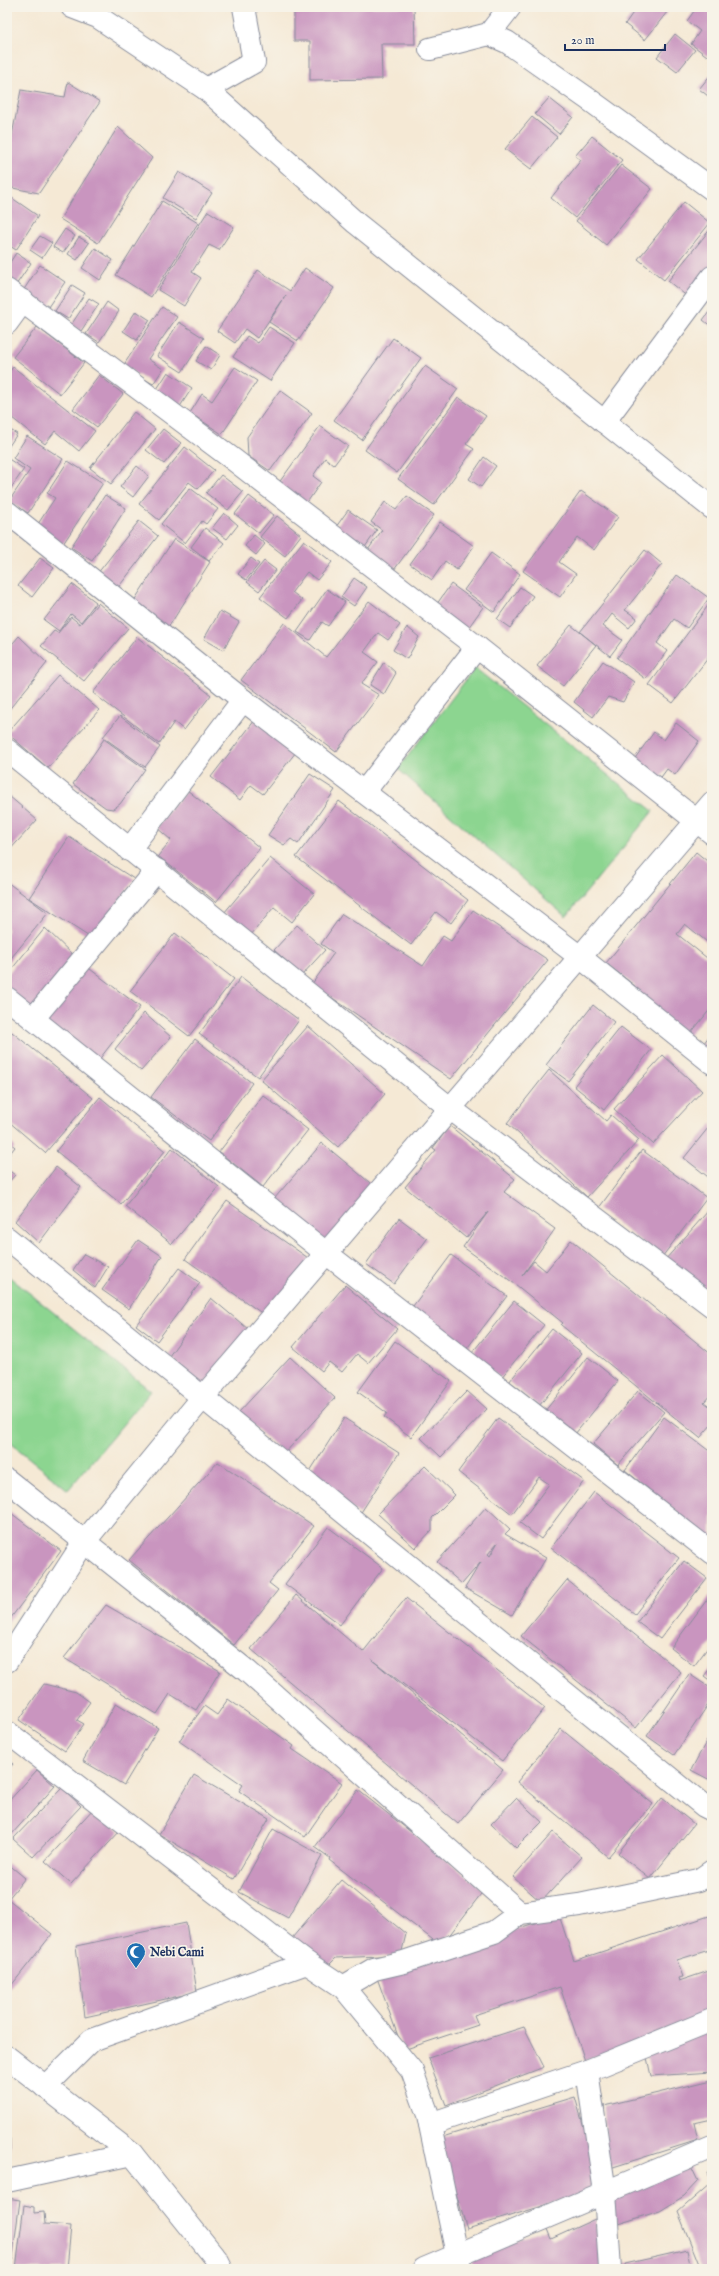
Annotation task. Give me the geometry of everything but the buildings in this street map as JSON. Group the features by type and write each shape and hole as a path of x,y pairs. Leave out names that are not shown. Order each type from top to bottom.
{"street":[{"path":"72,7 105,12 206,89 356,223 712,508"},
{"path":"206,89 254,62 244,7"},
{"path":"430,49 488,34 510,7"},
{"path":"488,34 507,42 591,100 712,189"},
{"path":"604,422 712,278"},
{"path":"7,323 15,296 478,647 704,827"},
{"path":"7,512 244,700 580,957 712,1063"},
{"path":"364,792 478,647"},
{"path":"129,850 244,700"},
{"path":"7,750 129,850 157,870 451,1108 712,1306"},
{"path":"7,1661 84,1542 203,1397 580,957 704,827 712,802"},
{"path":"33,1019 157,870"},
{"path":"7,998 326,1254 712,1553"},
{"path":"7,1238 698,1801 712,1810"},
{"path":"7,1480 248,1671 520,1914"},
{"path":"7,1732 307,1963 343,1986 412,2071 430,2124 459,2262"},
{"path":"343,1986 374,1969 404,1962 494,1932 520,1914 579,1905 699,1880 712,1871"},
{"path":"45,2087 92,2040 307,1963"},
{"path":"430,2124 587,2071 712,2020"},
{"path":"7,2057 132,2154 218,2261 222,2269"},
{"path":"587,2071 605,2192 610,2269"},
{"path":"424,2269 459,2262 605,2192 712,2147"},
{"path":"7,2181 132,2154"}],"green space":[{"path":"475,668 653,811 566,917 398,769"},
{"path":"7,1275 151,1391 68,1490 7,1440"}],"place":[{"name":"Nebi Cami","path":"136,1969"}]}
